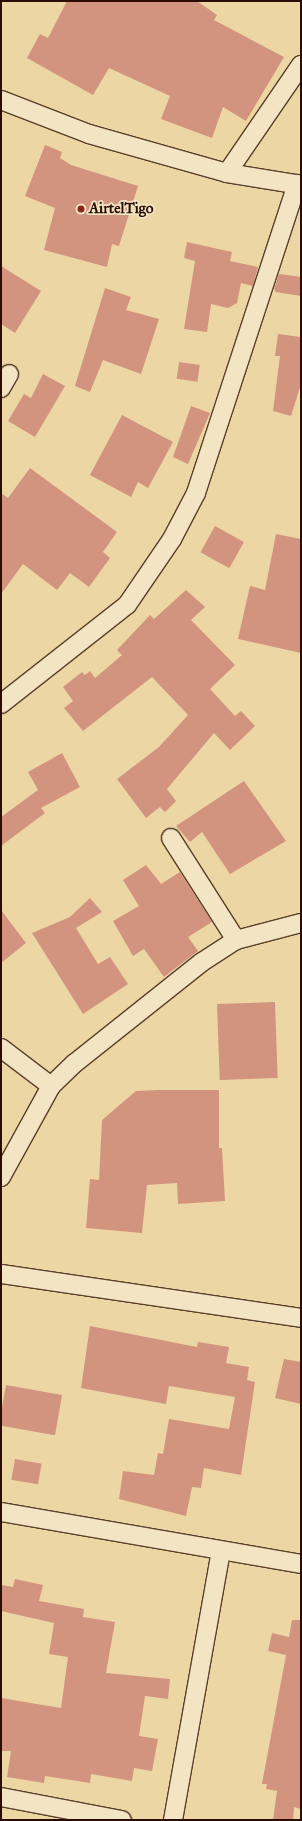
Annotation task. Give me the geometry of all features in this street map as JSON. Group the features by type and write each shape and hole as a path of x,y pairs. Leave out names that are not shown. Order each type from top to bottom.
{"street":[{"path":"227,173 301,65"},
{"path":"1,100 89,134 227,173 299,185 196,493 172,539 127,605 1,704"},
{"path":"171,838 236,940"},
{"path":"1,1177 51,1086 111,1033 202,962 236,940 301,922"},
{"path":"1,1048 51,1086"},
{"path":"1,1274 301,1318"},
{"path":"1,1512 301,1564"},
{"path":"173,1820 221,1551"},
{"path":"1,1797 122,1820"}],"building":[{"path":"67,1 197,1 217,15 214,20 284,57 246,121 223,107 212,138 161,119 170,96 109,68 93,95 27,58 40,34 48,38"},
{"path":"45,145 62,152 60,158 71,165 138,186 119,246 112,244 107,267 44,250 55,208 25,196"},
{"path":"187,242 232,252 230,261 258,267 253,286 241,283 237,303 228,308 211,304 207,332 184,329 195,261 184,258"},
{"path":"1,266 41,291 15,333 1,324"},
{"path":"279,274 301,277 301,296 276,292 274,289"},
{"path":"105,288 131,297 126,310 159,319 141,374 103,360 90,392 75,386"},
{"path":"278,334 301,337 301,384 291,416 273,411 280,356 275,356"},
{"path":"179,362 200,365 197,382 177,379"},
{"path":"43,374 65,386 35,437 8,421 24,394 31,398"},
{"path":"191,406 210,413 188,464 173,457"},
{"path":"122,415 173,442 148,488 138,482 131,497 90,475"},
{"path":"30,468 117,532 103,552 110,558 89,587 70,573 57,590 23,564 1,594 1,493 8,498"},
{"path":"215,526 244,542 229,568 200,552"},
{"path":"276,534 301,539 301,653 238,639 250,586 265,590"},
{"path":"186,590 205,607 191,620 235,665 210,689 235,716 241,711 255,726 230,750 214,733 167,789 176,801 165,812 160,807 146,818 117,779 159,747 188,715 152,677 83,731 64,708 73,701 63,687 82,672 85,675 90,671 95,678 122,655 117,650 150,615 154,619"},
{"path":"62,753 80,787 41,808 45,813 1,846 1,817 38,790 28,772"},
{"path":"244,781 286,841 230,874 202,832 190,842 176,826"},
{"path":"146,865 161,884 180,872 212,922 188,937 198,951 164,977 144,949 133,956 113,921 139,906 123,880"},
{"path":"90,898 102,912 76,928 98,964 110,957 128,984 83,1014 32,933 70,917"},
{"path":"1,910 26,943 1,963"},
{"path":"275,1002 278,1078 220,1080 217,1004"},
{"path":"219,1090 219,1148 222,1148 225,1201 178,1204 177,1183 147,1185 142,1233 86,1228 90,1179 99,1180 102,1120 136,1091"},
{"path":"90,1326 197,1347 198,1342 229,1347 226,1363 249,1367 247,1380 255,1382 241,1475 204,1468 201,1488 192,1487 186,1516 119,1499 123,1471 154,1475 158,1453 163,1454 169,1419 229,1429 235,1397 169,1386 166,1404 81,1388"},
{"path":"284,1359 301,1362 301,1404 275,1398"},
{"path":"6,1385 62,1395 55,1435 1,1426 1,1413"},
{"path":"15,1459 42,1464 38,1484 11,1480"},
{"path":"15,1579 43,1585 39,1601 84,1609 83,1617 115,1622 106,1673 170,1679 168,1699 145,1696 139,1736 158,1739 152,1771 134,1768 132,1781 91,1774 90,1783 45,1776 44,1783 7,1777 11,1751 1,1751 1,1698 61,1708 68,1657 49,1654 54,1623 1,1611 1,1585 13,1587"},
{"path":"292,1620 301,1620 301,1809 294,1807 293,1820 273,1820 277,1791 266,1789 267,1784 262,1784 286,1655 268,1651 272,1633 289,1637"}],"place":[{"name":"AirtelTigo","path":"81,209"}]}
